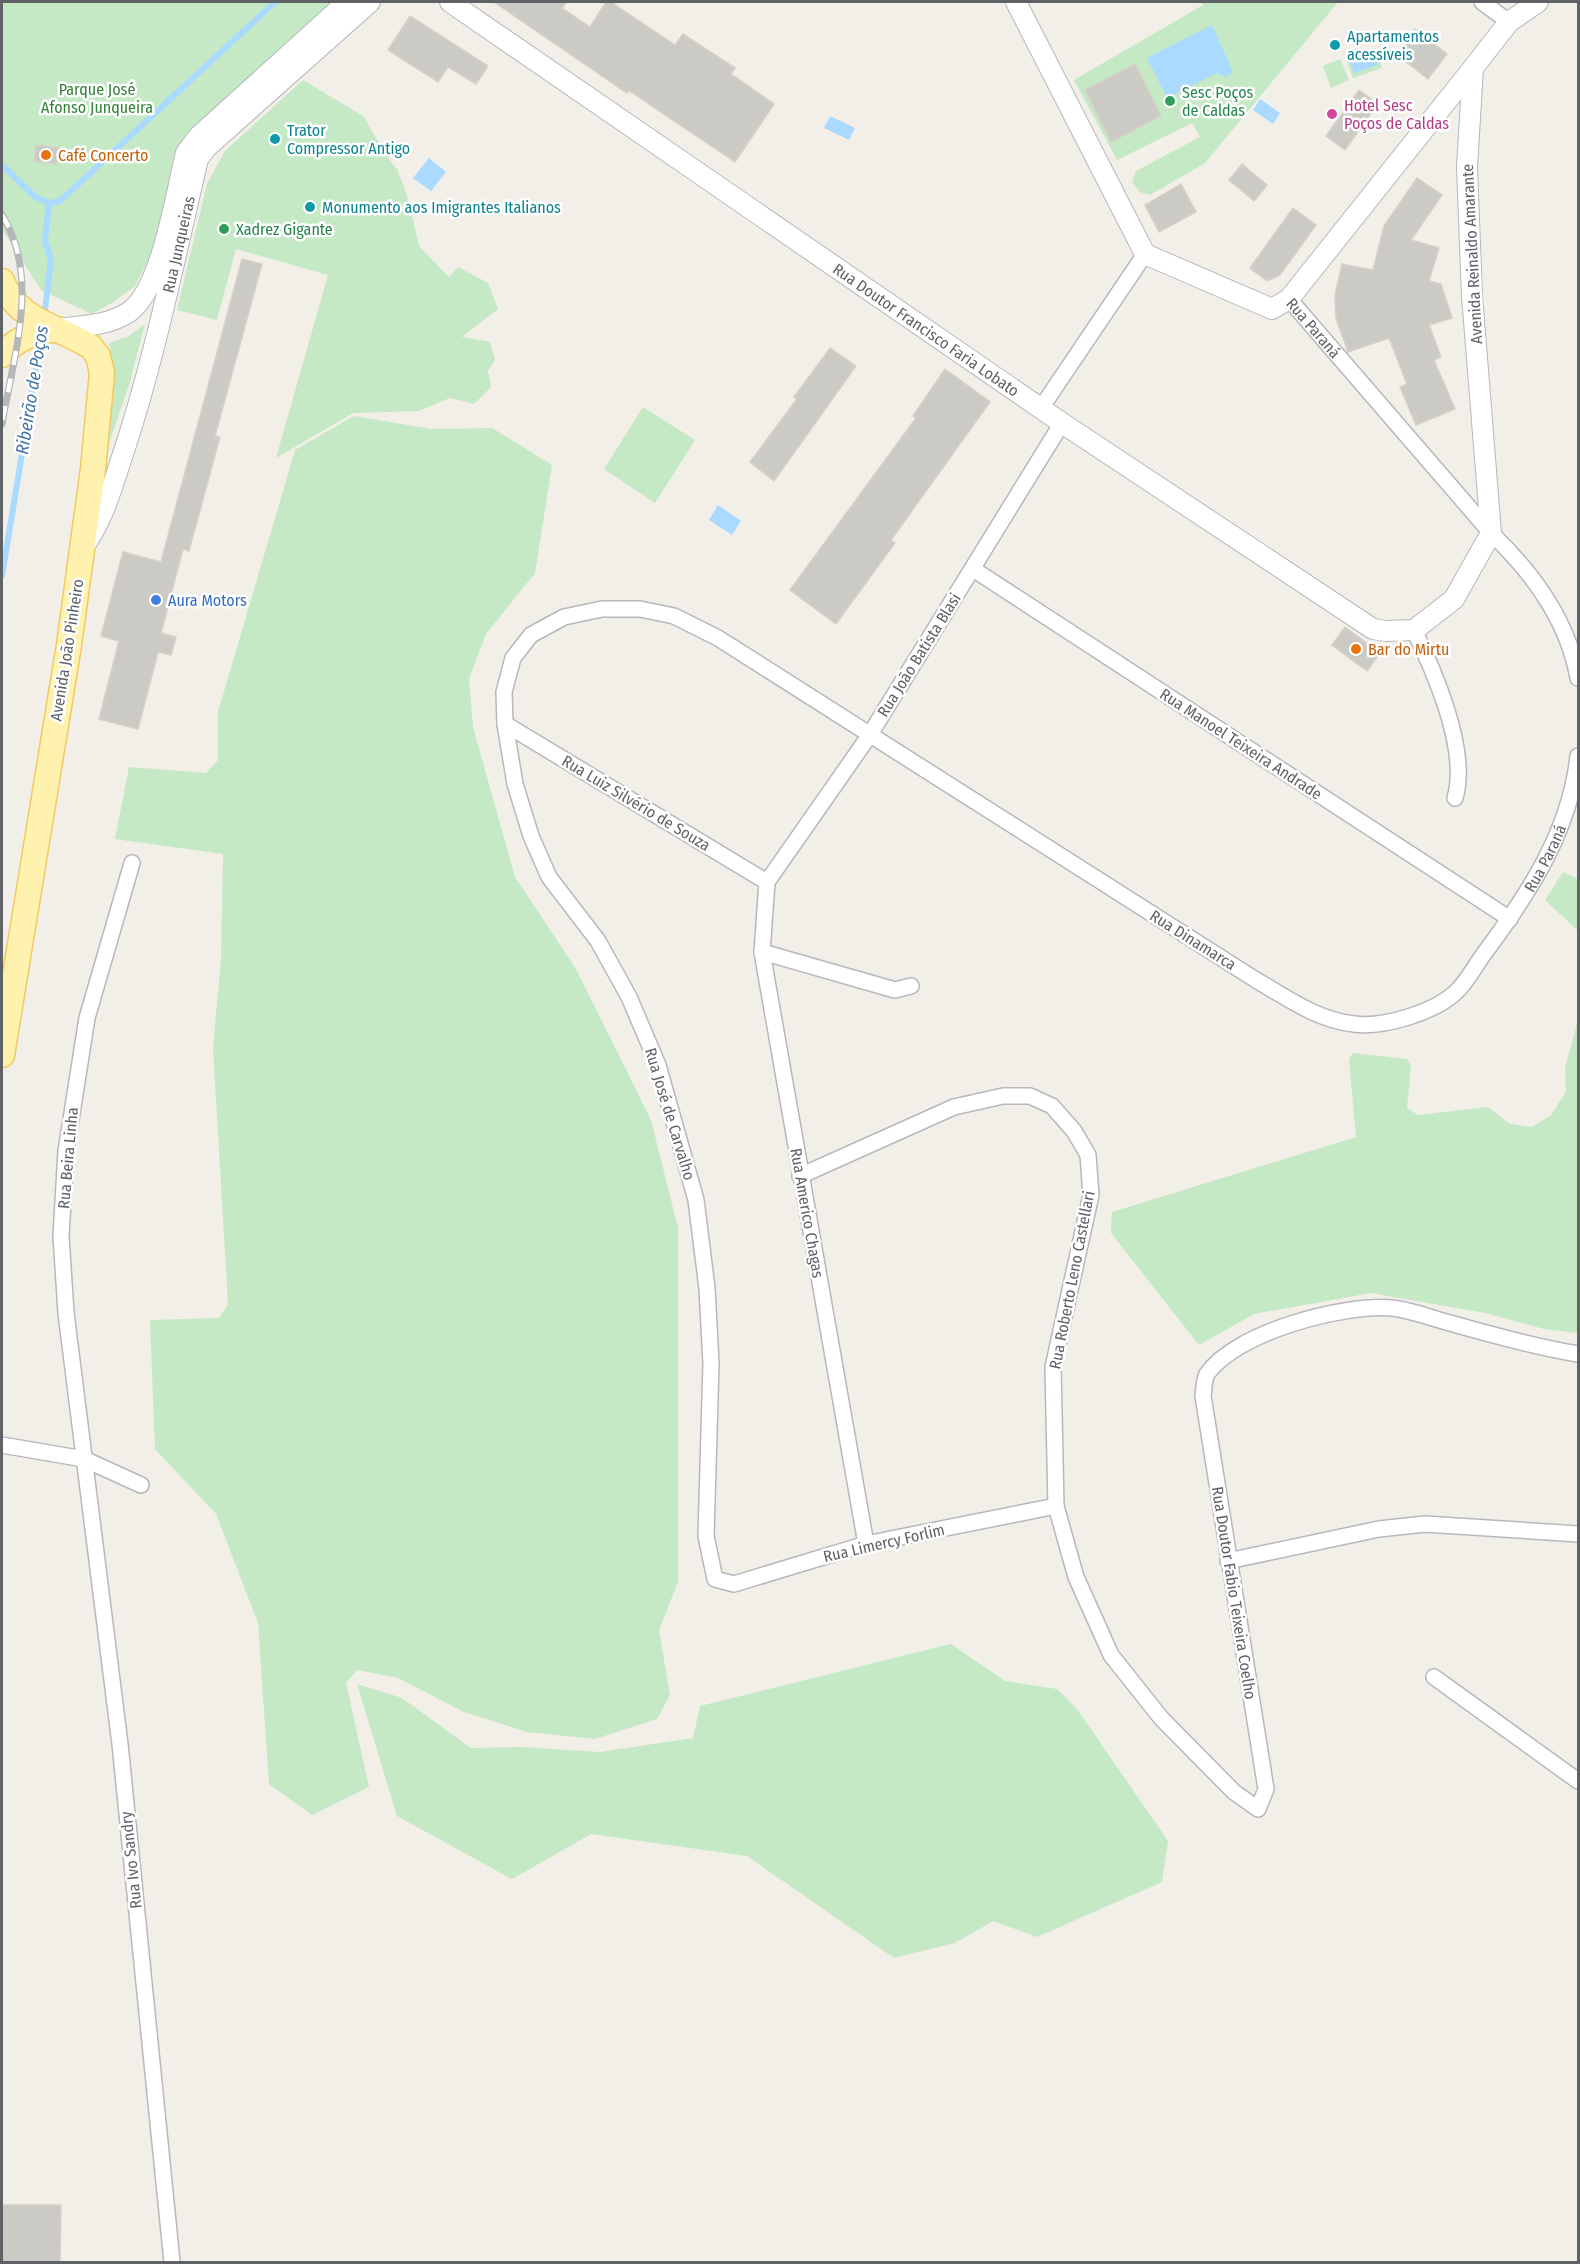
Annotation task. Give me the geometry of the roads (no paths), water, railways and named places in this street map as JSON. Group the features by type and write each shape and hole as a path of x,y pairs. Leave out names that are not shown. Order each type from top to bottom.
{"main road":[{"path":"2,281 10,300 32,326 71,331"},
{"path":"2,354 32,326"},
{"name":"Avenida João Pinheiro","path":"2,1055 69,645 102,373 98,356 91,347 71,331"}],"street":[{"name":"Rua Junqueiras","path":"71,331 114,319 141,302 155,276 186,153 198,137 347,2"},
{"name":"Rua Junqueiras","path":"82,549 101,520 143,389 163,316 198,159 216,139 370,2"},
{"name":"Rua Doutor Francisco Faria Lobato","path":"450,2 1062,423 1373,629 1414,630"},
{"path":"1017,2 1145,254 1041,408"},
{"path":"1482,2 1509,22"},
{"path":"1289,299 1509,22 1538,2"},
{"name":"Avenida Reinaldo Amarante","path":"1473,68 1467,167 1470,261 1491,533"},
{"name":"Rua Paraná","path":"1145,254 1272,309 1289,299 1491,533 1518,559 1561,622 1578,678"},
{"name":"Rua João Batista Blasi","path":"766,882 869,736 1062,423"},
{"path":"1455,798 1460,782 1439,681 1414,630 1454,599 1491,533"},
{"name":"Rua Manoel Teixeira Andrade","path":"973,569 1510,919"},
{"name":"Rua José de Carvalho","path":"715,1579 705,1536 711,1364 707,1288 696,1200 658,1065 629,997 598,941 549,877 531,836 515,784 505,724 504,692 513,658 531,635 564,617 602,609 640,609 674,616 718,638 869,736"},
{"name":"Rua Luiz Silvério de Souza","path":"505,724 766,882"},
{"name":"Rua Dinamarca","path":"869,736 1313,1014 1356,1025 1391,1021 1424,1012 1456,992 1510,919"},
{"name":"Rua Paraná","path":"1510,919 1535,881 1556,838 1576,778 1578,756"},
{"name":"Rua Beira Linha","path":"84,1459 66,1313 61,1236 66,1151 87,1018 132,863"},
{"name":"Rua Americo Chagas","path":"766,882 762,952 866,1544"},
{"path":"762,952 895,990 911,987"},
{"name":"Rua Roberto Leno Castellari","path":"800,1176 954,1107 1003,1096 1030,1096 1052,1106 1074,1131 1088,1155 1090,1195 1053,1367 1056,1506 1076,1577 1111,1655 1161,1718 1234,1792 1258,1809"},
{"name":"Rua Doutor Fabio Teixeira Coelho","path":"1258,1809 1266,1789 1203,1396 1206,1376 1222,1359 1255,1338 1288,1324 1361,1309 1393,1308 1537,1347 1578,1354"},
{"path":"2,1445 84,1459 141,1485"},
{"name":"Rua Ivo Sandry","path":"84,1459 120,1744 172,2262"},
{"name":"Rua Limercy Forlim","path":"715,1579 734,1584 866,1544 1056,1506"},
{"path":"1228,1561 1379,1529 1425,1524 1578,1534"},
{"path":"1434,1677 1578,1781"}],"water":[{"path":"1212,25 1233,72 1225,77 1217,73 1167,98 1147,58"},
{"path":"1373,51 1378,65 1354,73 1349,60"},
{"path":"1260,99 1280,113 1273,124 1253,110"},
{"path":"830,116 855,128 849,140 824,128"},
{"path":"429,158 446,172 431,191 413,178"},
{"path":"718,505 741,521 732,535 709,520"}],"waterway":[{"path":"49,203 60,201 275,2"},
{"path":"2,165 34,196 49,203"},
{"name":"Ribeirão de Poços","path":"44,318 51,260 45,240 49,203"},
{"name":"Ribeirão de Poços","path":"2,576 41,337"}],"railway":[{"path":"2,215 14,239 20,264 22,291 17,345 2,424"}],"place":[{"name":"Apartamentos acessíveis","path":"1335,45"},
{"name":"Sesc Poços de Caldas","path":"1170,101"},
{"name":"Hotel Sesc Poços de Caldas","path":"1332,114"},
{"name":"Trator Compressor Antigo","path":"275,139"},
{"name":"Café Concerto","path":"46,155"},
{"name":"Monumento aos Imigrantes Italianos","path":"310,207"},
{"name":"Xadrez Gigante","path":"224,229"},
{"name":"Aura Motors","path":"156,600"},
{"name":"Bar do Mirtu","path":"1356,649"}],"park label":[{"name":"Parque José Afonso Junqueira","path":"97,98"}]}
